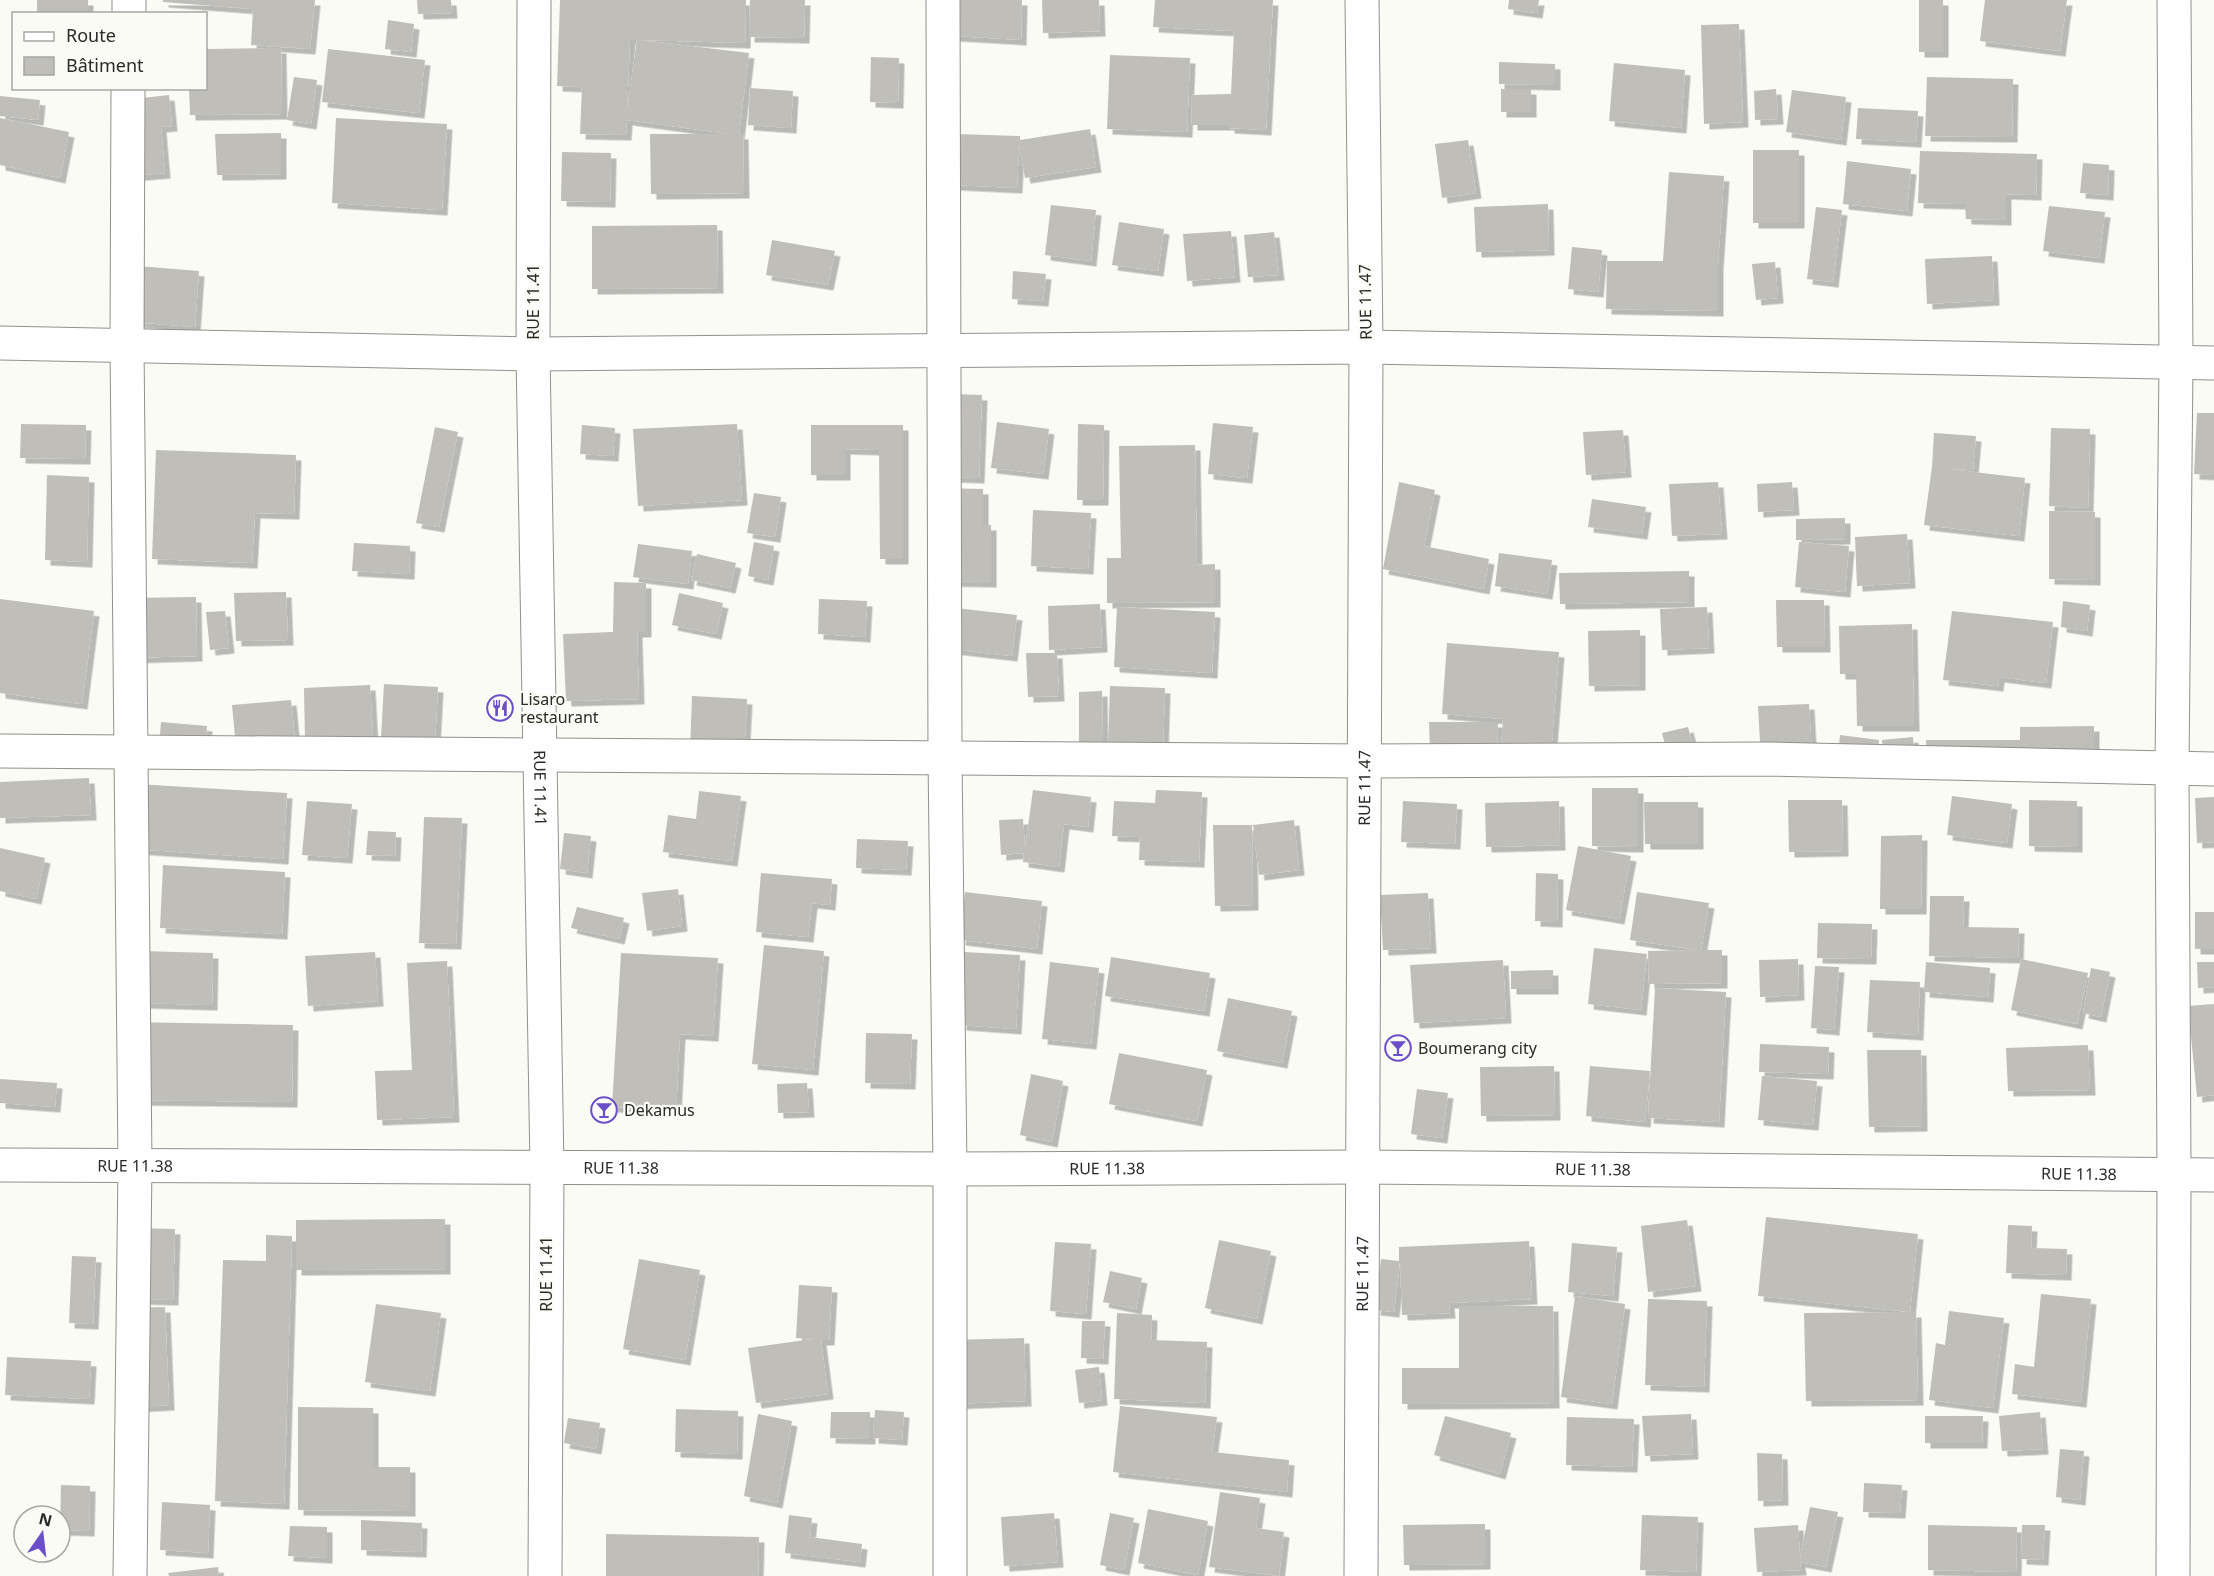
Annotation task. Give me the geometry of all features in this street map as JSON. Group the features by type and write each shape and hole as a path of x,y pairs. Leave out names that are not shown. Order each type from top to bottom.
{"street":[{"name":"RUE 11.41","path":"534,0 533,354 547,1167 545,1576"},
{"path":"943,0 945,758 950,1169 950,1576"},
{"name":"RUE 11.47","path":"1361,1576 1366,347 1362,0"},
{"path":"2173,1576 2172,768 2176,363 2174,0"},
{"path":"128,90 127,345 135,1165 130,1576"},
{"path":"0,343 533,354 1366,347 2214,363"},
{"path":"0,751 1364,761 1766,759 2214,769"},
{"name":"RUE 11.38","path":"0,1165 950,1169 1362,1167 2214,1175"}],"building":[{"path":"37,0 88,0 88,12 37,12"},
{"path":"163,0 315,0 310,49 251,45 253,9 163,2"},
{"path":"417,0 451,0 452,13 418,14"},
{"path":"560,0 746,0 745,43 640,40 749,53 739,134 743,134 744,193 651,194 650,134 730,134 627,120 626,135 580,134 582,87 557,86","holes":["630,39 637,39 627,112"]},
{"path":"750,0 805,0 804,38 749,37"},
{"path":"955,0 1022,0 1021,40 954,36"},
{"path":"1042,0 1099,0 1100,31 1043,33"},
{"path":"1155,0 1273,0 1266,130 1229,128 1229,125 1192,125 1191,95 1231,94 1234,31 1153,27"},
{"path":"1509,0 1539,0 1537,13 1508,9"},
{"path":"1919,0 1943,0 1943,52 1919,52"},
{"path":"1985,0 2067,0 2060,51 1980,41"},
{"path":"388,20 414,24 411,52 385,49"},
{"path":"1739,24 1743,122 1704,124 1701,25"},
{"path":"281,48 282,114 190,115 189,90 207,90 207,49"},
{"path":"328,49 425,60 419,113 322,102"},
{"path":"1110,55 1190,58 1187,132 1107,129"},
{"path":"871,57 899,58 898,103 870,102"},
{"path":"1499,62 1555,64 1555,85 1499,84"},
{"path":"1614,63 1685,70 1681,128 1609,121"},
{"path":"294,77 317,80 311,124 287,120"},
{"path":"1927,77 2013,79 2012,137 1925,136"},
{"path":"750,88 793,91 791,128 748,125"},
{"path":"1501,89 1531,89 1531,112 1501,112"},
{"path":"1776,89 1778,119 1755,120 1754,91"},
{"path":"1792,90 1846,97 1841,140 1786,132"},
{"path":"169,95 172,126 161,127 165,173 131,176 124,100"},
{"path":"0,96 40,100 38,120 0,116"},
{"path":"1858,108 1918,111 1916,142 1856,139"},
{"path":"0,118 69,132 60,178 0,165"},
{"path":"336,118 447,124 442,210 332,203"},
{"path":"1090,129 1096,167 1025,178 1019,144 1017,188 954,185 956,134 1020,136 1020,140"},
{"path":"281,133 281,174 217,175 215,134"},
{"path":"1468,140 1476,193 1442,198 1435,144"},
{"path":"1753,150 1799,150 1799,223 1753,223"},
{"path":"1920,151 2037,154 2036,195 2006,194 2006,220 1966,219 1965,204 1918,203"},
{"path":"562,152 611,153 610,202 561,201"},
{"path":"1847,161 1911,169 1907,211 1843,204"},
{"path":"2083,163 2109,165 2108,195 2080,193"},
{"path":"1669,172 1724,176 1718,264 1718,311 1606,309 1607,261 1663,261"},
{"path":"1548,204 1549,250 1476,252 1474,207"},
{"path":"1051,205 1096,210 1091,261 1045,255"},
{"path":"2049,206 2105,212 2099,258 2043,251"},
{"path":"1816,207 1842,210 1833,282 1807,279"},
{"path":"1119,222 1164,229 1158,271 1112,265"},
{"path":"717,225 718,288 592,289 592,226"},
{"path":"1231,231 1235,277 1187,281 1183,234"},
{"path":"1274,232 1279,275 1248,277 1244,235"},
{"path":"772,240 835,251 828,285 766,275"},
{"path":"1572,247 1602,250 1598,292 1568,289"},
{"path":"1992,256 1994,300 1927,304 1925,259"},
{"path":"1775,262 1778,298 1756,300 1752,264"},
{"path":"125,265 199,271 195,327 120,321"},
{"path":"1013,271 1046,274 1043,301 1012,299"},
{"path":"953,394 982,395 979,478 951,477"},
{"path":"2197,413 2214,413 2214,475 2194,474"},
{"path":"997,422 1049,429 1043,474 991,468"},
{"path":"1213,423 1253,427 1247,478 1208,474"},
{"path":"21,424 86,425 85,459 20,458"},
{"path":"737,424 742,500 638,506 633,429"},
{"path":"1078,424 1104,425 1103,500 1077,500"},
{"path":"582,425 615,428 613,456 580,454"},
{"path":"811,425 903,425 903,559 880,559 879,450 845,449 845,475 811,475"},
{"path":"435,427 458,432 439,527 416,523"},
{"path":"2051,428 2090,429 2088,508 2049,506"},
{"path":"1623,430 1626,472 1586,475 1583,432"},
{"path":"1934,433 1976,436 1973,470 1948,469 2025,478 2019,536 1924,525"},
{"path":"1195,445 1197,565 1215,564 1215,602 1107,603 1107,558 1121,558 1119,446"},
{"path":"156,450 296,455 294,514 255,513 252,563 152,559"},
{"path":"47,475 89,477 87,562 45,560"},
{"path":"1399,482 1435,490 1424,546 1489,559 1484,589 1383,569"},
{"path":"1718,482 1722,534 1672,536 1669,484"},
{"path":"1792,482 1794,510 1758,512 1757,484"},
{"path":"939,488 983,489 983,525 991,525 991,582 938,581"},
{"path":"754,493 781,497 775,537 747,533"},
{"path":"1592,499 1646,507 1642,534 1588,527"},
{"path":"1033,510 1091,513 1088,569 1031,566"},
{"path":"2049,511 2095,512 2095,580 2049,579"},
{"path":"1845,518 1845,539 1796,540 1796,519"},
{"path":"1907,534 1910,583 1857,586 1855,537"},
{"path":"754,542 774,546 768,580 748,576"},
{"path":"1799,542 1849,546 1845,592 1795,587"},
{"path":"354,543 410,546 409,574 352,571"},
{"path":"638,544 692,551 688,584 633,577"},
{"path":"1499,553 1552,560 1547,594 1495,586"},
{"path":"697,554 736,563 730,588 691,580"},
{"path":"1689,571 1689,602 1560,604 1559,573"},
{"path":"614,582 646,583 646,632 637,632 639,699 566,701 563,634 613,632"},
{"path":"286,592 288,640 236,641 234,593"},
{"path":"679,593 723,603 716,634 672,625"},
{"path":"196,597 197,656 126,658 124,598"},
{"path":"0,599 94,611 82,704 0,693"},
{"path":"819,599 867,601 865,637 818,634"},
{"path":"1776,600 1824,600 1825,647 1777,647"},
{"path":"2063,601 2090,605 2087,631 2061,627"},
{"path":"1100,604 1102,647 1049,650 1048,606"},
{"path":"947,607 1017,615 1012,656 942,648"},
{"path":"1117,607 1215,612 1212,673 1114,667"},
{"path":"1707,607 1709,648 1662,650 1660,609"},
{"path":"225,611 229,648 210,650 206,612"},
{"path":"1952,611 2053,622 2046,683 1999,677 1998,686 1943,680"},
{"path":"1912,624 1914,726 1857,726 1856,674 1840,674 1839,626"},
{"path":"1640,630 1640,685 1589,686 1588,631"},
{"path":"1447,643 1559,652 1551,753 1501,749 1503,719 1442,714"},
{"path":"1026,653 1057,653 1059,696 1028,697"},
{"path":"384,684 438,687 435,741 381,738"},
{"path":"370,685 373,738 305,741 304,688"},
{"path":"1110,686 1165,688 1163,749 1108,746"},
{"path":"1102,691 1103,745 1079,745 1079,692"},
{"path":"692,696 747,699 744,755 690,752"},
{"path":"291,700 295,741 236,747 232,705"},
{"path":"1809,704 1812,758 1761,760 1758,706"},
{"path":"161,722 207,726 205,751 159,748"},
{"path":"1429,722 1498,722 1497,752 1430,752"},
{"path":"2094,726 2094,763 1927,764 1926,740 2020,740 2020,727"},
{"path":"1688,727 1694,750 1668,756 1662,733"},
{"path":"1840,735 1879,740 1878,760 1838,755"},
{"path":"1913,737 1915,762 1884,765 1882,740"},
{"path":"89,778 91,815 0,818 0,782"},
{"path":"137,784 287,793 283,859 133,849"},
{"path":"1592,788 1638,788 1638,847 1592,846"},
{"path":"1033,790 1091,797 1088,827 1064,824 1059,867 1023,862 1024,853 1001,855 999,820 1023,819 1025,848"},
{"path":"1156,790 1202,792 1199,862 1139,860 1140,837 1112,836 1114,801 1155,803"},
{"path":"699,791 741,796 732,861 663,852 668,815 696,819"},
{"path":"1952,796 2012,804 2007,843 1947,835"},
{"path":"2214,797 2214,842 2197,843 2195,798"},
{"path":"1788,800 1842,800 1843,851 1789,852"},
{"path":"2029,800 2077,801 2077,847 2029,846"},
{"path":"307,801 352,804 347,858 302,855"},
{"path":"1403,801 1457,804 1455,844 1401,842"},
{"path":"1559,801 1560,845 1486,847 1485,803"},
{"path":"1644,802 1698,802 1698,844 1645,844"},
{"path":"424,817 462,818 456,944 419,943"},
{"path":"1294,820 1299,870 1259,875 1253,825"},
{"path":"1213,825 1252,825 1253,905 1215,906"},
{"path":"368,831 396,832 395,856 366,855"},
{"path":"564,833 591,836 587,873 560,869"},
{"path":"1922,835 1921,909 1880,909 1881,836"},
{"path":"857,839 908,841 906,870 856,868"},
{"path":"1578,846 1631,856 1619,919 1566,910"},
{"path":"0,848 45,858 36,899 0,891"},
{"path":"163,865 285,872 282,934 160,928"},
{"path":"761,873 832,879 830,905 812,903 808,937 756,932"},
{"path":"1536,873 1558,874 1557,922 1535,921"},
{"path":"678,889 682,926 647,931 642,893"},
{"path":"965,892 1042,901 1037,949 960,940"},
{"path":"1637,892 1709,903 1701,950 1722,950 1722,983 1649,984 1648,951 1698,950 1630,940"},
{"path":"1428,893 1431,948 1383,950 1380,895"},
{"path":"1930,896 1964,896 1963,927 2019,928 2018,958 1929,956"},
{"path":"577,907 624,918 619,939 571,928"},
{"path":"2195,912 2214,912 2214,949 2195,949"},
{"path":"1818,923 1872,924 1871,959 1817,958"},
{"path":"764,945 824,951 813,1070 752,1064"},
{"path":"1594,948 1647,954 1641,1010 1588,1004"},
{"path":"140,951 213,953 212,1005 139,1003"},
{"path":"375,952 378,1001 308,1006 305,956"},
{"path":"964,952 1020,955 1016,1029 961,1025"},
{"path":"621,953 718,958 713,1036 680,1034 676,1111 612,1107"},
{"path":"1111,957 1210,973 1204,1011 1105,996"},
{"path":"1798,959 1799,995 1760,997 1759,960"},
{"path":"2021,959 2088,973 2077,1024 2011,1010"},
{"path":"1503,960 1506,1018 1414,1023 1410,965"},
{"path":"447,961 454,1117 377,1120 375,1071 412,1070 407,963"},
{"path":"1050,962 1099,968 1091,1044 1042,1039"},
{"path":"1926,962 1990,968 1988,997 1924,992"},
{"path":"2197,962 2214,962 2214,987 2198,988"},
{"path":"1815,966 1839,967 1834,1030 1811,1028"},
{"path":"2091,968 2110,972 2101,1017 2083,1013"},
{"path":"1553,970 1553,989 1511,989 1511,971"},
{"path":"1870,980 1920,982 1918,1035 1867,1032"},
{"path":"1655,988 1726,992 1719,1122 1648,1118"},
{"path":"1228,998 1292,1011 1282,1063 1217,1051"},
{"path":"2214,1004 2214,1095 2197,1097 2188,1006"},
{"path":"126,1022 293,1025 292,1102 126,1100"},
{"path":"866,1033 912,1034 910,1084 865,1083"},
{"path":"1760,1044 1829,1047 1828,1074 1759,1072"},
{"path":"2088,1045 2090,1090 2008,1091 2006,1048"},
{"path":"1867,1050 1921,1050 1922,1126 1869,1127"},
{"path":"1119,1053 1207,1070 1197,1121 1109,1104"},
{"path":"1554,1066 1555,1115 1481,1116 1480,1067"},
{"path":"1590,1066 1650,1071 1645,1122 1586,1116"},
{"path":"1031,1074 1063,1081 1052,1142 1020,1135"},
{"path":"1762,1076 1817,1081 1813,1125 1758,1120"},
{"path":"0,1079 57,1083 55,1107 0,1103"},
{"path":"807,1083 809,1112 778,1113 777,1084"},
{"path":"1417,1089 1448,1093 1442,1138 1411,1134"},
{"path":"1766,1217 1918,1234 1910,1312 1758,1296"},
{"path":"445,1219 445,1269 296,1270 296,1220"},
{"path":"1687,1220 1696,1286 1648,1292 1641,1226"},
{"path":"2008,1225 2032,1226 2031,1248 2067,1249 2066,1275 2006,1273"},
{"path":"136,1228 175,1229 173,1300 133,1299"},
{"path":"266,1235 292,1236 284,1504 215,1501 223,1260 266,1261"},
{"path":"1219,1240 1271,1251 1257,1319 1205,1308"},
{"path":"1529,1241 1532,1299 1449,1303 1450,1313 1402,1315 1400,1262 1394,1312 1375,1310 1381,1259 1399,1261 1399,1247"},
{"path":"1055,1242 1091,1244 1086,1314 1050,1311"},
{"path":"1572,1243 1617,1247 1613,1296 1568,1292"},
{"path":"72,1256 96,1257 93,1324 69,1323"},
{"path":"639,1259 700,1270 685,1360 623,1349"},
{"path":"1110,1271 1142,1278 1136,1309 1103,1302"},
{"path":"799,1285 832,1287 829,1340 821,1340 828,1394 756,1403 748,1348 813,1339 796,1338"},
{"path":"2041,1294 2091,1299 2081,1402 2012,1394 2015,1364 2034,1367"},
{"path":"1575,1296 1625,1304 1612,1404 1561,1397"},
{"path":"1648,1299 1707,1301 1704,1387 1645,1385"},
{"path":"376,1304 441,1313 430,1391 365,1382"},
{"path":"1459,1306 1553,1306 1554,1403 1402,1404 1402,1368 1459,1368"},
{"path":"165,1307 169,1405 133,1407 129,1308"},
{"path":"1949,1311 2004,1318 1993,1408 1929,1400 1936,1343 1945,1345"},
{"path":"1916,1312 1918,1400 1806,1401 1804,1313"},
{"path":"1117,1313 1152,1315 1151,1340 1207,1342 1205,1403 1114,1399"},
{"path":"1082,1321 1105,1321 1103,1359 1081,1358"},
{"path":"1024,1338 1026,1401 950,1404 948,1340"},
{"path":"7,1357 91,1361 89,1399 5,1395"},
{"path":"1099,1367 1102,1400 1079,1403 1075,1370"},
{"path":"1120,1406 1217,1417 1212,1452 1289,1460 1287,1492 1113,1472"},
{"path":"298,1407 373,1408 373,1467 410,1467 410,1511 298,1510"},
{"path":"676,1409 738,1411 737,1454 675,1452"},
{"path":"875,1410 904,1412 902,1440 873,1438"},
{"path":"831,1412 870,1412 870,1439 830,1438"},
{"path":"2040,1412 2043,1449 2002,1451 1999,1416"},
{"path":"758,1414 792,1421 777,1503 744,1496"},
{"path":"1691,1414 1693,1454 1645,1456 1642,1416"},
{"path":"1445,1416 1511,1433 1500,1474 1434,1455"},
{"path":"1925,1416 1983,1416 1982,1443 1925,1443"},
{"path":"1567,1417 1634,1419 1632,1467 1566,1465"},
{"path":"568,1418 600,1423 596,1449 564,1443"},
{"path":"2060,1449 2084,1451 2080,1500 2056,1497"},
{"path":"1757,1453 1782,1454 1783,1500 1758,1501"},
{"path":"1864,1483 1902,1485 1900,1513 1863,1512"},
{"path":"61,1485 90,1486 89,1531 72,1530 72,1504 61,1504"},
{"path":"1220,1492 1260,1498 1256,1528 1284,1532 1279,1576 1209,1567"},
{"path":"162,1502 210,1505 208,1553 160,1550"},
{"path":"1810,1507 1838,1512 1826,1567 1800,1562 1801,1570 1757,1572 1754,1528 1798,1525 1800,1558"},
{"path":"1148,1509 1208,1521 1198,1575 1138,1563"},
{"path":"1054,1513 1058,1562 1004,1566 1001,1517"},
{"path":"1110,1513 1134,1518 1124,1570 1100,1565"},
{"path":"789,1515 812,1518 810,1537 862,1544 860,1562 785,1553"},
{"path":"1642,1515 1698,1517 1696,1572 1640,1570"},
{"path":"361,1520 422,1523 421,1552 361,1550"},
{"path":"1485,1524 1485,1564 1404,1565 1403,1525"},
{"path":"1928,1525 2017,1527 2016,1572 1928,1570"},
{"path":"2022,1525 2045,1525 2043,1560 2021,1559"},
{"path":"290,1526 327,1527 327,1558 288,1556"},
{"path":"606,1534 759,1537 758,1576 606,1576"},
{"path":"218,1567 219,1576 169,1576 168,1573"}],"place":[{"name":"Lisaro restaurant","path":"500,708"},
{"name":"Boumerang city","path":"1398,1048"},
{"name":"Dekamus","path":"604,1110"}]}
